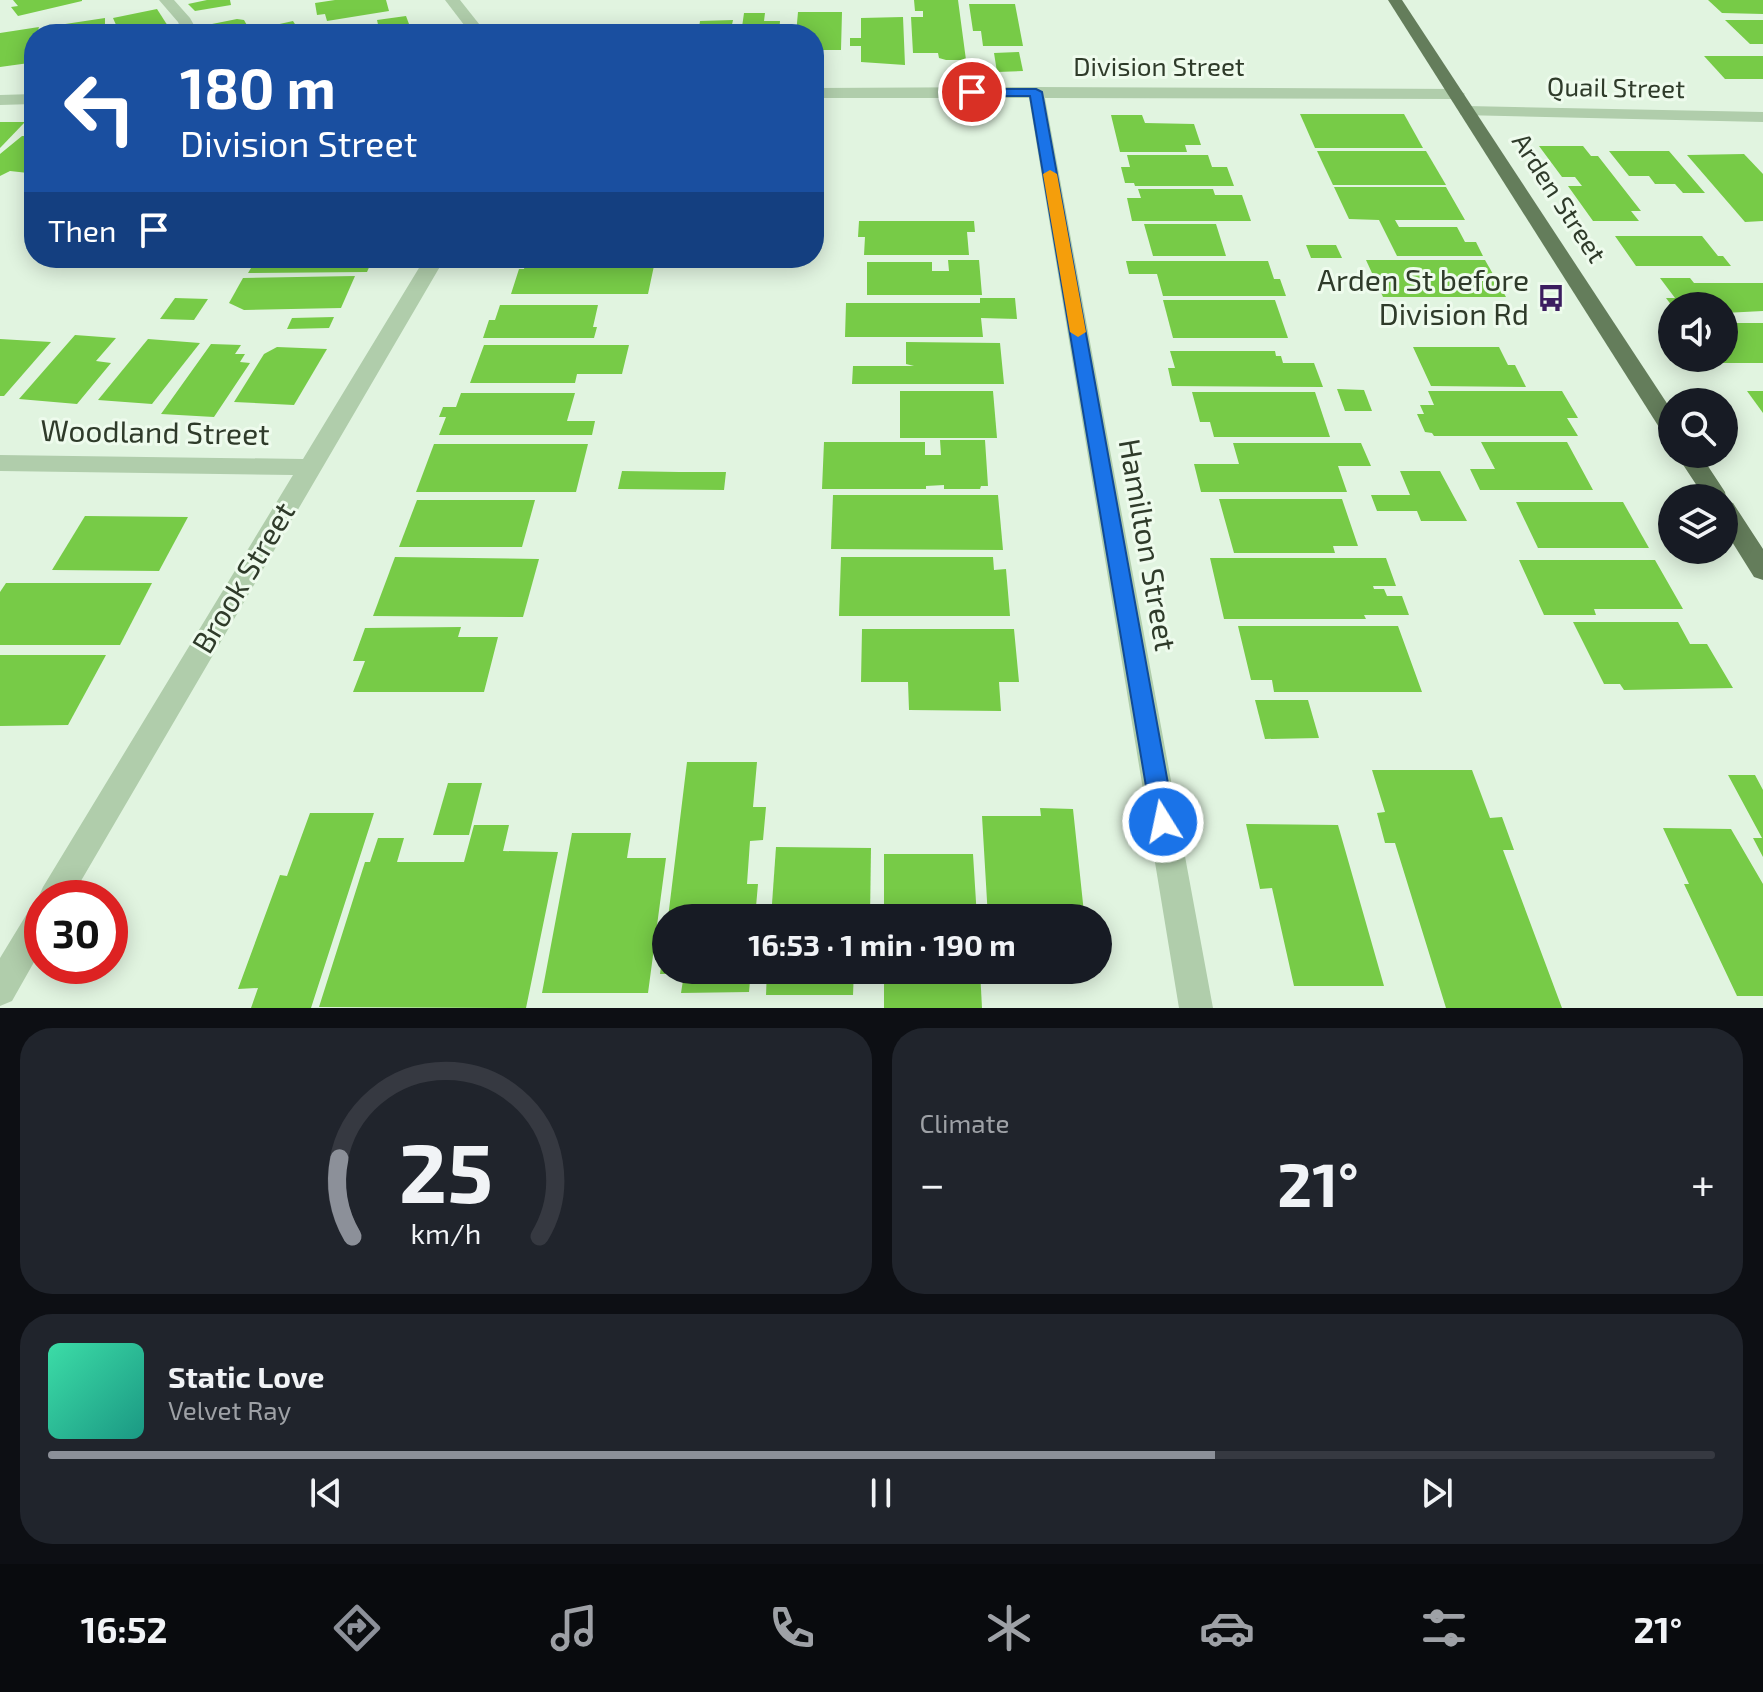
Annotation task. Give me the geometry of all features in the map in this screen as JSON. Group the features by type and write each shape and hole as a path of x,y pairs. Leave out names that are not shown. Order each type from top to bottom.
{"main road":[{"name":"Arden Street","path":"1395,0 1658,407"},
{"path":"1738,531 1763,570"}],"street":[{"path":"166,0 186,24"},
{"path":"452,0 471,24"},
{"name":"Hamilton Street","path":"1036,92 1196,1008"},
{"name":"Division Street","path":"824,93 1457,94"},
{"path":"0,100 24,99"},
{"name":"Quail Street","path":"1467,111 1763,117"},
{"name":"Brook Street","path":"65,880 429,268"},
{"name":"Woodland Street","path":"0,463 310,467"},
{"path":"0,989 24,948"}],"building":[{"path":"13,0 82,1 18,16 11,7 18,6"},
{"path":"230,0 231,5 195,11 188,4"},
{"path":"386,0 389,11 327,21 325,14 317,15 315,3"},
{"path":"914,0 958,0 966,60 946,60 939,58 938,53 913,53 911,17 923,17 923,11 915,11"},
{"path":"1708,0 1763,0 1763,14 1722,13"},
{"path":"969,4 1015,4 1023,46 983,46 981,31 973,31"},
{"path":"157,9 167,24 116,24 113,18"},
{"path":"798,12 842,12 841,50 824,50 824,24 797,24"},
{"path":"744,13 765,13 764,21 780,21 780,24 742,24"},
{"path":"406,16 409,24 378,24 377,20"},
{"path":"903,17 905,65 861,62 861,46 850,46 850,38 861,38 861,18"},
{"path":"105,18 105,24 65,24"},
{"path":"237,19 244,20 246,24 212,24"},
{"path":"733,20 732,24 700,24 700,21"},
{"path":"1725,20 1763,20 1763,44 1750,44"},
{"path":"24,29 24,64 0,67 0,33"},
{"path":"1019,52 1023,71 997,72 994,53"},
{"path":"1704,56 1763,56 1763,79 1725,79"},
{"path":"1300,114 1404,114 1423,148 1315,148"},
{"path":"1111,115 1142,115 1145,123 1194,124 1201,145 1185,145 1187,152 1120,152"},
{"path":"0,122 24,122 24,123 0,148"},
{"path":"24,136 24,173 10,171 0,176 0,154"},
{"path":"1539,146 1583,146 1591,156 1598,156 1641,211 1631,211 1639,221 1593,221 1568,186 1582,186 1575,177 1562,177"},
{"path":"1317,151 1426,151 1446,185 1333,185"},
{"path":"1609,151 1669,151 1705,193 1683,193 1675,184 1655,184 1649,176 1629,176"},
{"path":"1744,154 1763,174 1763,221 1745,222 1687,155"},
{"path":"1127,155 1208,155 1212,167 1227,167 1234,186 1135,186 1134,183 1125,183 1121,167 1130,167"},
{"path":"1334,187 1446,187 1465,220 1395,220 1399,227 1457,227 1465,242 1476,242 1483,256 1397,256 1379,220 1349,219"},
{"path":"1138,189 1213,189 1215,195 1242,195 1251,221 1132,221 1127,198 1141,198"},
{"path":"859,221 974,221 975,232 967,232 969,255 864,255 865,237 858,237"},
{"path":"1144,224 1216,224 1226,256 1153,256"},
{"path":"1615,236 1702,236 1731,266 1636,266"},
{"path":"1306,245 1336,245 1342,258 1311,258"},
{"path":"948,260 979,260 982,295 867,295 867,262 932,262 932,271 949,271"},
{"path":"1366,260 1485,260 1506,297 1383,297"},
{"path":"1126,261 1268,261 1274,279 1280,279 1286,296 1163,296 1157,274 1129,274"},
{"path":"251,268 369,268 367,272 248,273"},
{"path":"654,268 648,294 511,294 519,269"},
{"path":"355,276 341,308 244,310 229,303 243,278"},
{"path":"1660,278 1690,278 1694,283 1763,283 1763,311 1738,312 1738,292 1670,292"},
{"path":"175,298 208,299 194,320 160,319"},
{"path":"980,298 1015,298 1017,319 981,318 983,337 845,337 846,303 980,303"},
{"path":"1163,300 1275,300 1288,338 1173,338"},
{"path":"500,305 598,305 594,338 483,338 489,320 495,320"},
{"path":"334,317 329,328 287,329 292,318"},
{"path":"1738,323 1763,323 1763,363 1738,363"},
{"path":"75,335 116,338 96,361 111,363 77,404 19,399"},
{"path":"0,339 51,342 4,396 0,396"},
{"path":"148,339 200,343 152,404 98,400"},
{"path":"906,342 1000,343 1004,384 852,384 853,366 914,366 906,364"},
{"path":"211,344 241,345 235,354 245,354 240,362 250,363 214,417 161,414"},
{"path":"484,345 629,345 622,374 577,374 575,383 470,383"},
{"path":"277,347 327,349 294,405 234,402 264,354"},
{"path":"1413,347 1499,347 1508,365 1515,365 1526,387 1431,386"},
{"path":"1170,351 1275,351 1283,363 1314,363 1323,387 1172,386 1168,368 1175,368"},
{"path":"1337,389 1364,390 1372,411 1345,411"},
{"path":"900,391 993,391 997,438 900,438"},
{"path":"1428,391 1562,391 1578,418 1567,418 1578,436 1434,436 1425,432 1417,414 1424,414 1420,405 1434,405"},
{"path":"1747,391 1763,391 1763,413"},
{"path":"1192,392 1315,392 1330,437 1214,437 1210,422 1200,422"},
{"path":"461,393 575,393 567,421 595,421 592,435 439,435 446,417 439,417 443,407 456,407"},
{"path":"940,440 985,440 988,486 981,486 980,489 944,489 944,485 926,486 926,489 822,489 824,442 925,442 925,455 941,455"},
{"path":"1481,442 1567,442 1593,490 1480,490 1470,469 1495,469"},
{"path":"1233,443 1361,443 1371,466 1338,466 1347,492 1201,492 1194,464 1239,464"},
{"path":"434,444 588,444 576,492 416,492"},
{"path":"622,471 726,472 724,490 618,489"},
{"path":"1400,471 1440,471 1467,521 1421,521 1417,511 1377,511 1371,495 1410,495"},
{"path":"833,495 998,495 1003,550 831,549"},
{"path":"1219,499 1342,499 1358,546 1333,546 1335,553 1234,553"},
{"path":"417,500 535,500 522,547 399,547"},
{"path":"1516,502 1623,502 1649,548 1538,548"},
{"path":"85,516 188,517 159,571 52,570"},
{"path":"395,557 539,559 523,617 373,616"},
{"path":"841,557 993,557 994,570 1006,569 1010,616 839,616"},
{"path":"1210,558 1386,558 1396,586 1373,586 1374,589 1384,589 1387,596 1402,596 1409,615 1364,615 1366,619 1224,619"},
{"path":"1519,560 1655,560 1683,609 1594,609 1596,615 1544,615"},
{"path":"6,583 152,583 120,645 0,645 0,592"},
{"path":"1573,622 1678,622 1690,644 1707,644 1733,688 1624,690 1620,684 1604,684"},
{"path":"1238,626 1398,626 1422,692 1274,692 1272,680 1251,680"},
{"path":"461,627 458,637 498,637 484,692 353,692 365,661 353,661 365,628"},
{"path":"862,629 1014,629 1019,682 999,682 1001,711 909,710 908,682 861,682"},
{"path":"0,655 106,655 68,725 0,726"},
{"path":"1255,700 1308,700 1319,738 1265,739"},
{"path":"687,762 757,762 753,807 766,807 763,840 750,841 747,884 758,884 756,904 670,904"},
{"path":"1372,770 1472,770 1490,818 1502,817 1514,850 1503,850 1562,1008 1446,1008 1395,843 1385,843 1377,813 1385,812"},
{"path":"1728,775 1755,775 1763,790 1763,857 1753,838 1762,838"},
{"path":"448,783 482,783 469,835 433,835"},
{"path":"1040,808 1073,809 1083,904 987,904 982,816 1041,816"},
{"path":"310,813 374,813 311,1008 251,1008 258,988 238,989 280,875 287,876"},
{"path":"1246,824 1338,825 1384,986 1294,986 1272,888 1260,889"},
{"path":"474,825 509,825 503,851 558,852 526,1008 319,1007 365,862 370,862 378,838 404,838 397,862 464,862"},
{"path":"1663,828 1731,829 1763,884 1763,996 1737,996 1684,884 1689,884"},
{"path":"572,833 631,833 627,858 666,858 660,904 652,904 652,963 648,993 542,993"},
{"path":"776,847 871,848 870,904 772,904"},
{"path":"884,854 973,854 976,904 884,904"},
{"path":"682,984 750,984 749,992 681,993"},
{"path":"766,984 853,984 853,995 766,995"},
{"path":"884,984 981,984 982,1008 884,1008"}],"slow traffic":[{"path":"1050,174 1078,332"}],"place":[{"name":"Arden St before Division Rd","path":"1551,298"}],"route":[{"path":"972,92 1036,92 1163,822"}]}
